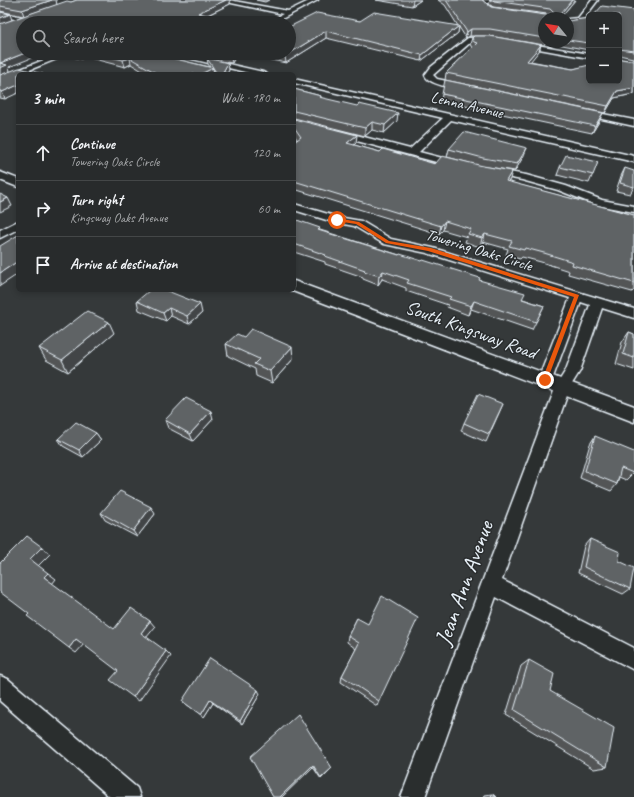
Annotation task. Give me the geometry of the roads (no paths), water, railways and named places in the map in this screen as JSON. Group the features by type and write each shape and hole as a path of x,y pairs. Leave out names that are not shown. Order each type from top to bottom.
{"street":[{"path":"220,0 289,13"},
{"path":"283,16 315,0"},
{"path":"488,0 483,4 490,9 505,11"},
{"path":"574,20 580,20 593,3"},
{"path":"0,14 16,17"},
{"path":"32,16 38,14"},
{"path":"472,89 435,81 429,77 429,75 434,69 470,39 496,40"},
{"path":"511,43 569,56 586,56"},
{"path":"20,72 50,60"},
{"path":"201,60 254,72"},
{"path":"0,80 16,74"},
{"name":"Lenna Avenue","path":"296,81 634,159"},
{"path":"576,111 634,123"},
{"path":"413,152 449,117"},
{"path":"331,131 466,166"},
{"path":"481,170 524,177 562,188 600,203 634,209"},
{"path":"0,176 16,182"},
{"name":"Towering Oaks Circle","path":"296,208 337,220 357,223 388,242 429,250 634,314"},
{"path":"0,235 16,225"},
{"name":"South Kingsway Road","path":"296,287 634,414"},
{"path":"554,383 577,296"},
{"path":"554,383 573,371 597,303"},
{"name":"Jean Ann Avenue","path":"413,797 490,584 554,383"},
{"path":"490,584 634,659"},
{"path":"0,687 128,797"}]}
